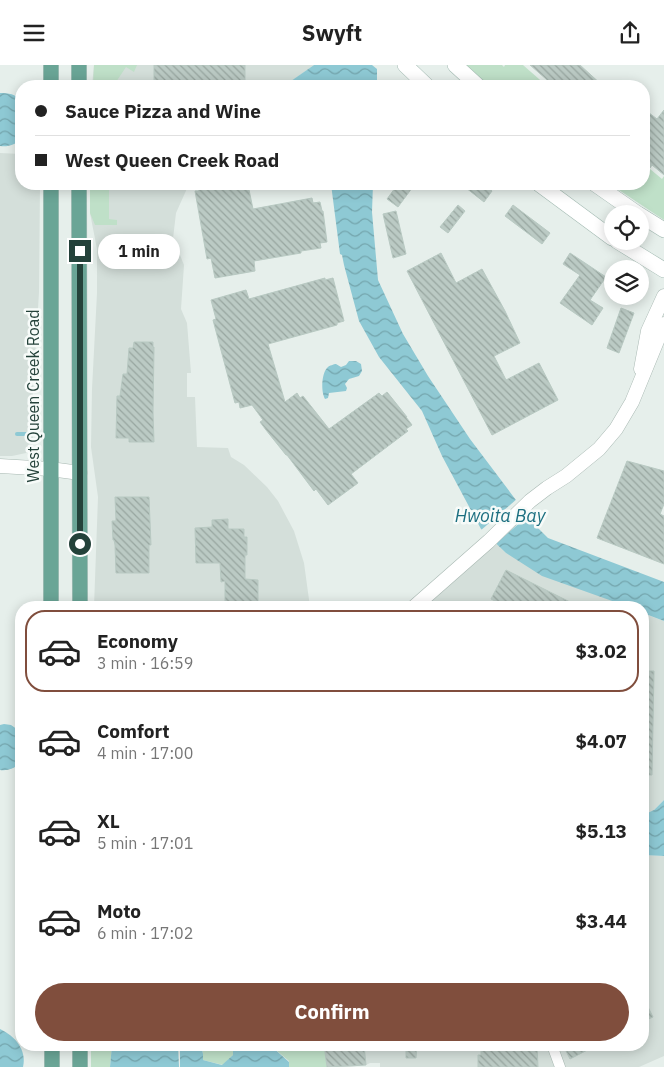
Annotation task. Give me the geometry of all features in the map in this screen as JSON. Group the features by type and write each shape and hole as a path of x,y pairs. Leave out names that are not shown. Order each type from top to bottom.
{"main road":[{"path":"51,65 51,80"},
{"path":"79,65 79,80"},
{"path":"405,65 421,80"},
{"path":"455,65 471,80"},
{"name":"West Queen Creek Road","path":"51,190 51,601"},
{"path":"79,190 80,601"},
{"path":"547,190 604,232"},
{"path":"604,190 626,205"},
{"path":"649,221 664,231"},
{"path":"632,250 664,270"},
{"path":"52,1051 52,1067"},
{"path":"80,1051 80,1067"}],"street":[{"path":"641,379 641,364 648,331 664,296"},
{"path":"421,601 489,541 530,501 566,476 599,449 620,422 632,401 664,324"},
{"path":"0,466 80,473"},
{"path":"554,1051 560,1067"}],"shaded area":[{"path":"94,65 314,65 293,80 93,80"},
{"path":"0,153 15,154 15,190 40,190 39,292 33,392 33,443 26,453 0,456"},
{"path":"90,190 186,190 176,213 172,247 180,255 184,265 181,309 187,323 191,373 187,373 187,397 195,397 197,447 228,448 231,457 244,465 267,487 278,501 294,531 304,563 309,601 94,601 98,497 91,447 97,249 90,213"},
{"path":"491,538 506,553 613,601 421,601"},
{"path":"649,616 664,621 664,800 649,812"},
{"path":"649,855 664,856 664,1056 639,1067 380,1067 380,1063 370,1063 349,1067 327,1067 325,1051 649,1051"}],"green space":[{"path":"94,65 137,65 134,72 126,67 117,80 93,80"},
{"path":"465,65 502,65 504,67 505,65 523,65 540,80 482,80"},
{"path":"650,169 662,179 664,176 664,220 649,210 649,205 642,205 619,190 650,190"},
{"path":"90,190 109,190 109,219 117,220 117,225 95,225 90,213"},
{"path":"91,1051 111,1051 110,1067 91,1067"},
{"path":"202,1051 233,1051 233,1055 223,1065 203,1060"},
{"path":"277,1051 325,1051 327,1067 289,1067 289,1061"}],"water":[{"path":"314,65 372,65 377,69 377,80 292,80"},
{"path":"0,93 12,94 15,96 15,143 9,146 0,146"},
{"name":"Hwoita Bay","path":"332,190 373,190 372,212 378,280 403,334 428,376 470,439 534,524 548,538 664,582 664,621 649,615 649,601 612,601 542,576 506,553 481,529 442,456 422,411 379,357 359,321 342,255 340,254"},
{"path":"349,361 356,361 361,364 362,371 359,376 349,379 345,384 346,391 329,393 328,398 325,399 322,383 326,370 335,364 341,367"},
{"path":"0,725 11,725 15,728 15,767 11,769 0,770"},
{"path":"664,800 664,856 649,855 649,812"},
{"path":"0,1029 15,1040 15,1051 22,1051 24,1061 23,1067 0,1067"},
{"path":"111,1051 178,1051 179,1067 110,1067"},
{"path":"180,1051 202,1051 203,1060 222,1065 233,1055 233,1051 277,1051 289,1062 289,1067 180,1067"}],"pier":[{"path":"518,498 530,514 494,545 480,531"}],"building":[{"path":"154,65 245,65 245,80 154,80"},
{"path":"530,65 580,65 596,80 547,80"},
{"path":"664,110 664,175 652,165 650,168 650,114 657,119"},
{"path":"249,190 253,209 312,198 313,203 320,202 327,242 320,243 321,248 254,261 255,271 215,278 211,258 207,259 195,191"},
{"path":"394,190 411,190 398,207 387,199"},
{"path":"469,190 492,191 484,202"},
{"path":"458,205 465,211 448,233 440,227"},
{"path":"513,205 550,233 542,244 505,216"},
{"path":"396,211 406,254 393,258 383,214"},
{"path":"441,253 456,283 482,269 505,311 520,343 494,356 506,380 539,363 558,400 492,435 407,271"},
{"path":"570,253 604,276 604,280 590,300 603,308 592,325 560,303 580,275 563,264"},
{"path":"325,278 325,280 333,278 344,321 337,323 337,325 268,344 285,402 297,393 300,398 303,396 329,429 379,393 382,396 387,392 412,425 406,429 408,431 351,474 358,483 328,505 316,489 314,491 266,430 260,422 263,420 252,405 240,408 239,402 235,403 213,320 216,319 211,300 246,290 249,299"},
{"path":"621,308 634,313 619,353 607,348"},
{"path":"134,342 153,342 154,347 154,442 129,442 129,438 116,438 117,396 120,396 123,374 127,374 129,348 133,348"},
{"path":"627,461 664,471 664,504 660,514 664,516 664,564 597,538"},
{"path":"115,497 149,497 151,545 149,545 149,573 116,573 112,521 116,521"},
{"path":"228,519 228,529 244,529 244,537 247,537 245,579 258,580 258,601 225,601 225,581 221,582 220,563 196,563 195,528 212,527 212,520"},
{"path":"506,570 568,601 495,601 491,599"},
{"path":"649,671 654,671 652,775 649,775"},
{"path":"649,1009 653,1017 649,1019"},
{"path":"325,1051 365,1051 366,1065 327,1067"},
{"path":"406,1051 417,1051 416,1058 406,1058"},
{"path":"481,1051 537,1051 538,1067 478,1067 478,1055 481,1055"},
{"path":"566,1051 585,1051 570,1059"}],"waterway":[{"path":"17,434 27,434"}],"route":[{"path":"80,251 80,544"}]}
